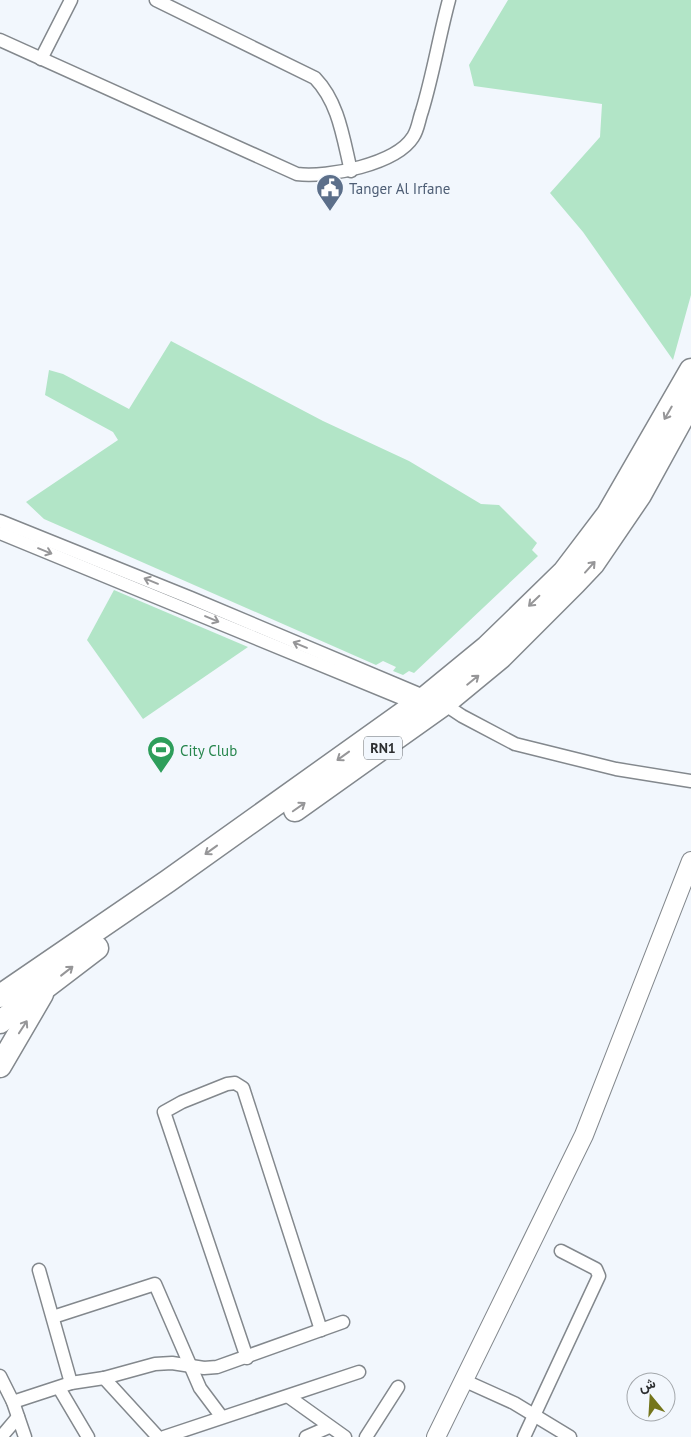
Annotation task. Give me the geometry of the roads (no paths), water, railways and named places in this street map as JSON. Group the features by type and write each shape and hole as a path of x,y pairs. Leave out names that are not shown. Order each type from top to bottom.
{"highway":[{"name":"RN1","path":"0,1022 428,702 487,647 564,572 612,508 691,370"},
{"name":"RN1","path":"0,996 428,702 501,657 593,564 640,495 691,402"},
{"path":"0,1066 46,987"}],"street":[{"path":"41,59 71,0"},
{"path":"156,0 314,78 325,88 336,111 351,170"},
{"path":"0,40 297,174 312,176 351,170 386,157 406,145 414,136 433,77 449,0"},
{"path":"0,520 462,716 515,744 616,768 691,781"},
{"path":"0,533 428,702"},
{"path":"436,1437 584,1135 691,861"},
{"path":"247,1358 164,1112 182,1102 228,1084 235,1083 243,1088 321,1330"},
{"path":"524,1437 599,1276 596,1269 562,1251"},
{"path":"39,1270 53,1318 65,1385 88,1437"},
{"path":"53,1318 155,1284 200,1388 221,1416"},
{"path":"13,1402 65,1385 104,1378 155,1364 172,1363 190,1367 217,1367 247,1358 343,1322"},
{"path":"164,1437 221,1416 289,1397 359,1372"},
{"path":"0,1376 13,1402 25,1437"},
{"path":"104,1378 158,1437"},
{"path":"463,1380 514,1403 570,1437"},
{"path":"366,1437 398,1387"},
{"path":"289,1397 345,1437"},
{"path":"1,1437 18,1417"},
{"path":"306,1437 329,1427"}],"place":[{"name":"Tanger Al Irfane","path":"330,212"},
{"name":"City Club","path":"161,774"}]}
